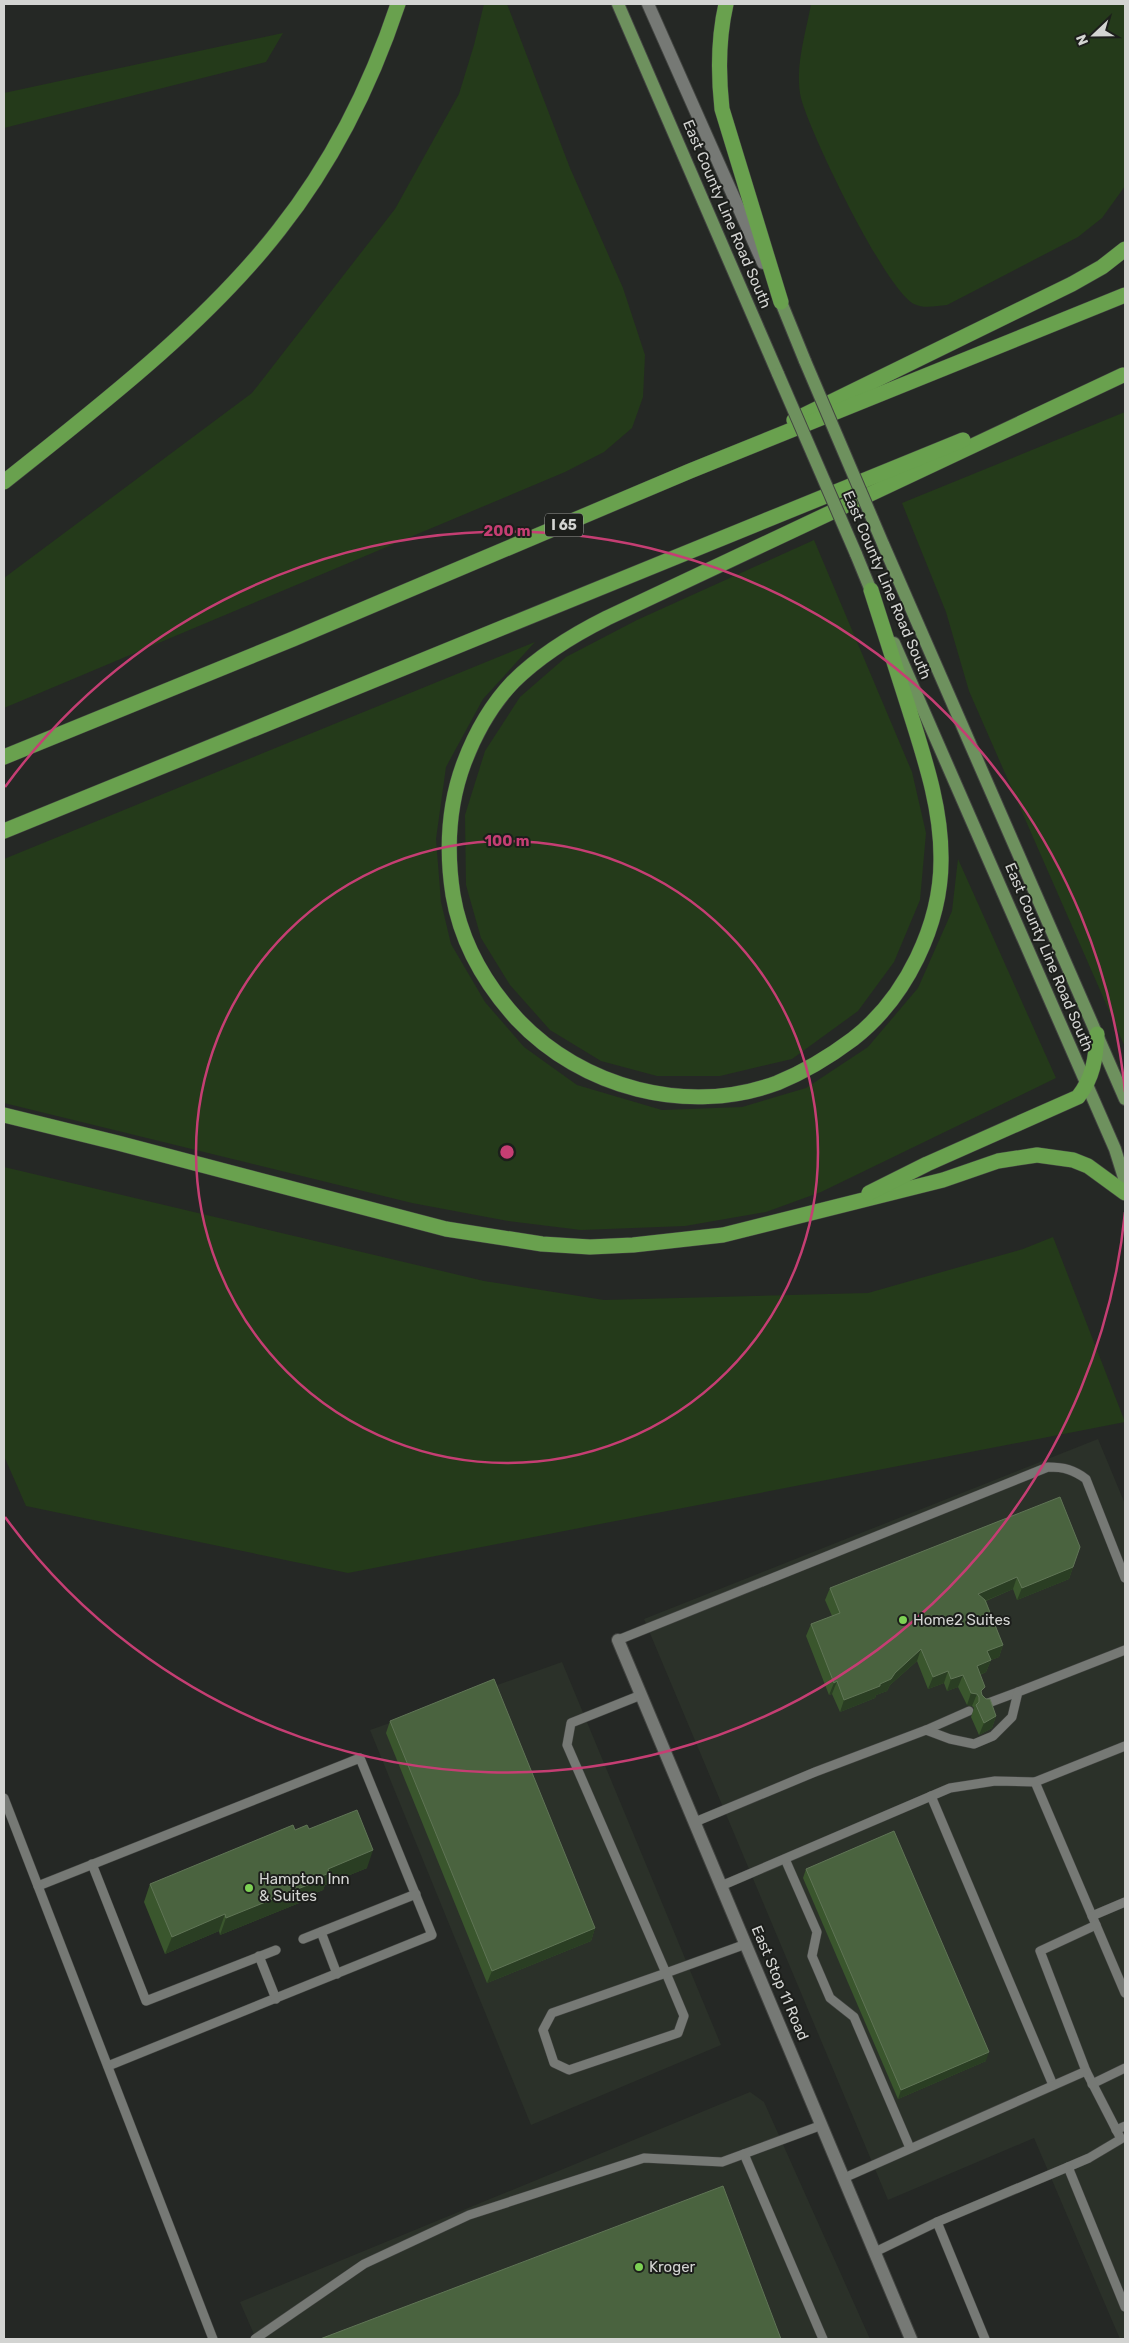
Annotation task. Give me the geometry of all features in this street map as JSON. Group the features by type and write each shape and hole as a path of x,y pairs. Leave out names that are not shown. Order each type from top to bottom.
{"highway":[{"path":"4,482 142,368 198,318 227,290 278,232 312,184 341,135 374,69 398,4"},
{"path":"726,4 719,51 722,109 781,302"},
{"path":"690,471 933,350 1024,308 1102,267 1125,249"},
{"name":"I 65","path":"4,757 293,639 690,471 1125,295"},
{"path":"871,590 930,777 940,833 942,858 939,888 933,917 912,967 896,992 880,1014 860,1033 816,1064 774,1084 730,1094 701,1097 676,1096 622,1086 570,1062 547,1048 509,1010 480,969 468,946 460,924 450,876 448,847 450,817 456,784 479,730 495,704 512,683 554,648 600,621 1124,375"},
{"path":"4,830 1124,375"},
{"path":"838,1208 927,1164 1078,1097 1087,1086 1096,1055 1097,1034"},
{"path":"4,1115 446,1229 525,1242 590,1247 669,1243 722,1235 838,1208 943,1180 998,1161 1037,1155 1073,1160 1088,1166 1125,1193"}],"main road":[{"name":"East County Line Road South","path":"618,4 1115,1149 1125,1181"},
{"name":"East County Line Road South","path":"781,302 883,544 1125,1099"}],"street":[{"name":"East County Line Road South","path":"648,4 781,302"},
{"name":"East Stop 11 Road","path":"618,1640 911,2339"}],"lane":[{"path":"618,1640 1048,1467 1062,1467 1075,1471 1086,1480 1125,1578"},
{"path":"983,1705 1125,1650"},
{"path":"926,1730 950,1739 974,1744 987,1739 993,1736 1012,1717 1018,1692"},
{"path":"641,1695 571,1724 567,1745 666,1973 684,2016 678,2033 569,2070 554,2063 544,2030 552,2013 666,1973 746,1944"},
{"path":"695,1822 969,1711"},
{"path":"721,1886 950,1788 995,1781 1035,1782 1125,1746"},
{"path":"38,1886 360,1758 416,1894 432,1936 108,2066"},
{"path":"1035,1782 1125,1993"},
{"path":"931,1796 1053,2085"},
{"path":"4,1798 213,2339"},
{"path":"785,1859 816,1932 812,1956 830,1998 854,2017 910,2148"},
{"path":"92,1864 146,2001 276,1950"},
{"path":"303,1939 416,1894"},
{"path":"875,2252 937,2222 1068,2168 1120,2139 1086,2071 1040,1951 1125,1902"},
{"path":"321,1932 337,1974"},
{"path":"259,1956 276,1998"},
{"path":"1092,2084 1125,2068"},
{"path":"844,2178 1086,2071"},
{"path":"255,2339 364,2264 469,2215 644,2158 722,2162 822,2125"},
{"path":"1116,2130 1125,2126"},
{"path":"744,2154 823,2339"},
{"path":"1068,2168 1125,2307"},
{"path":"937,2222 985,2339"}],"shaded area":[{"path":"1098,1439 1125,1504 1125,2339 1120,2339 1034,2138 888,2200 644,1619"},
{"path":"562,1662 721,2045 531,2125 370,1730"},
{"path":"750,2092 764,2102 870,2339 256,2339 240,2302"}],"green space":[{"path":"484,4 507,4 570,168 623,288 645,355 643,397 632,428 604,452 565,472 4,708 4,578 252,393 395,209 459,94"},
{"path":"811,4 1125,4 1125,186 1102,218 1078,237 947,305 926,307 914,304 901,292 868,241 833,175 807,116 801,98 799,75"},
{"path":"283,33 266,62 4,128 4,93"},
{"path":"1125,412 1125,1047 969,691 946,612 902,503"},
{"path":"814,540 912,772 926,833 920,900 894,962 858,1011 792,1059 720,1076 657,1076 601,1061 550,1030 510,985 481,938 466,885 465,815 485,751 520,697 566,657 637,620"},
{"path":"535,642 483,699 446,767 436,839 441,902 451,944 485,1002 524,1047 577,1085 662,1110 742,1107 806,1088 868,1047 918,988 952,911 958,859 1056,1078 821,1192 766,1212 685,1226 581,1230 508,1221 412,1203 4,1103 4,859"},
{"path":"4,1167 484,1281 604,1300 868,1293 1023,1249 1053,1237 1125,1422 348,1573 26,1506 4,1456"}],"building":[{"name":"Home2 Suites","path":"1060,1497 1080,1547 1073,1567 1022,1588 1017,1577 978,1594 985,1600 1003,1645 987,1651 991,1660 977,1666 985,1687 981,1691 982,1695 986,1699 990,1699 996,1716 984,1723 976,1705 979,1702 979,1697 977,1694 971,1693 963,1675 951,1679 948,1671 933,1677 921,1649 891,1679 880,1684 880,1686 844,1700 837,1681 834,1683 811,1624 840,1613 830,1588"},
{"path":"494,1679 595,1928 492,1971 390,1721"},
{"name":"Hampton Inn & Suites","path":"357,1810 373,1850 328,1869 329,1873 317,1878 315,1882 226,1918 225,1914 172,1937 150,1884 293,1825 295,1830 307,1825 309,1829"},
{"path":"894,1831 989,2052 901,2090 806,1869"},
{"name":"Kroger","path":"723,2186 781,2339 320,2339"}],"place":[{"name":"Home2 Suites","path":"903,1620"},
{"name":"Hampton Inn & Suites","path":"249,1888"},
{"name":"Kroger","path":"639,2267"}]}
